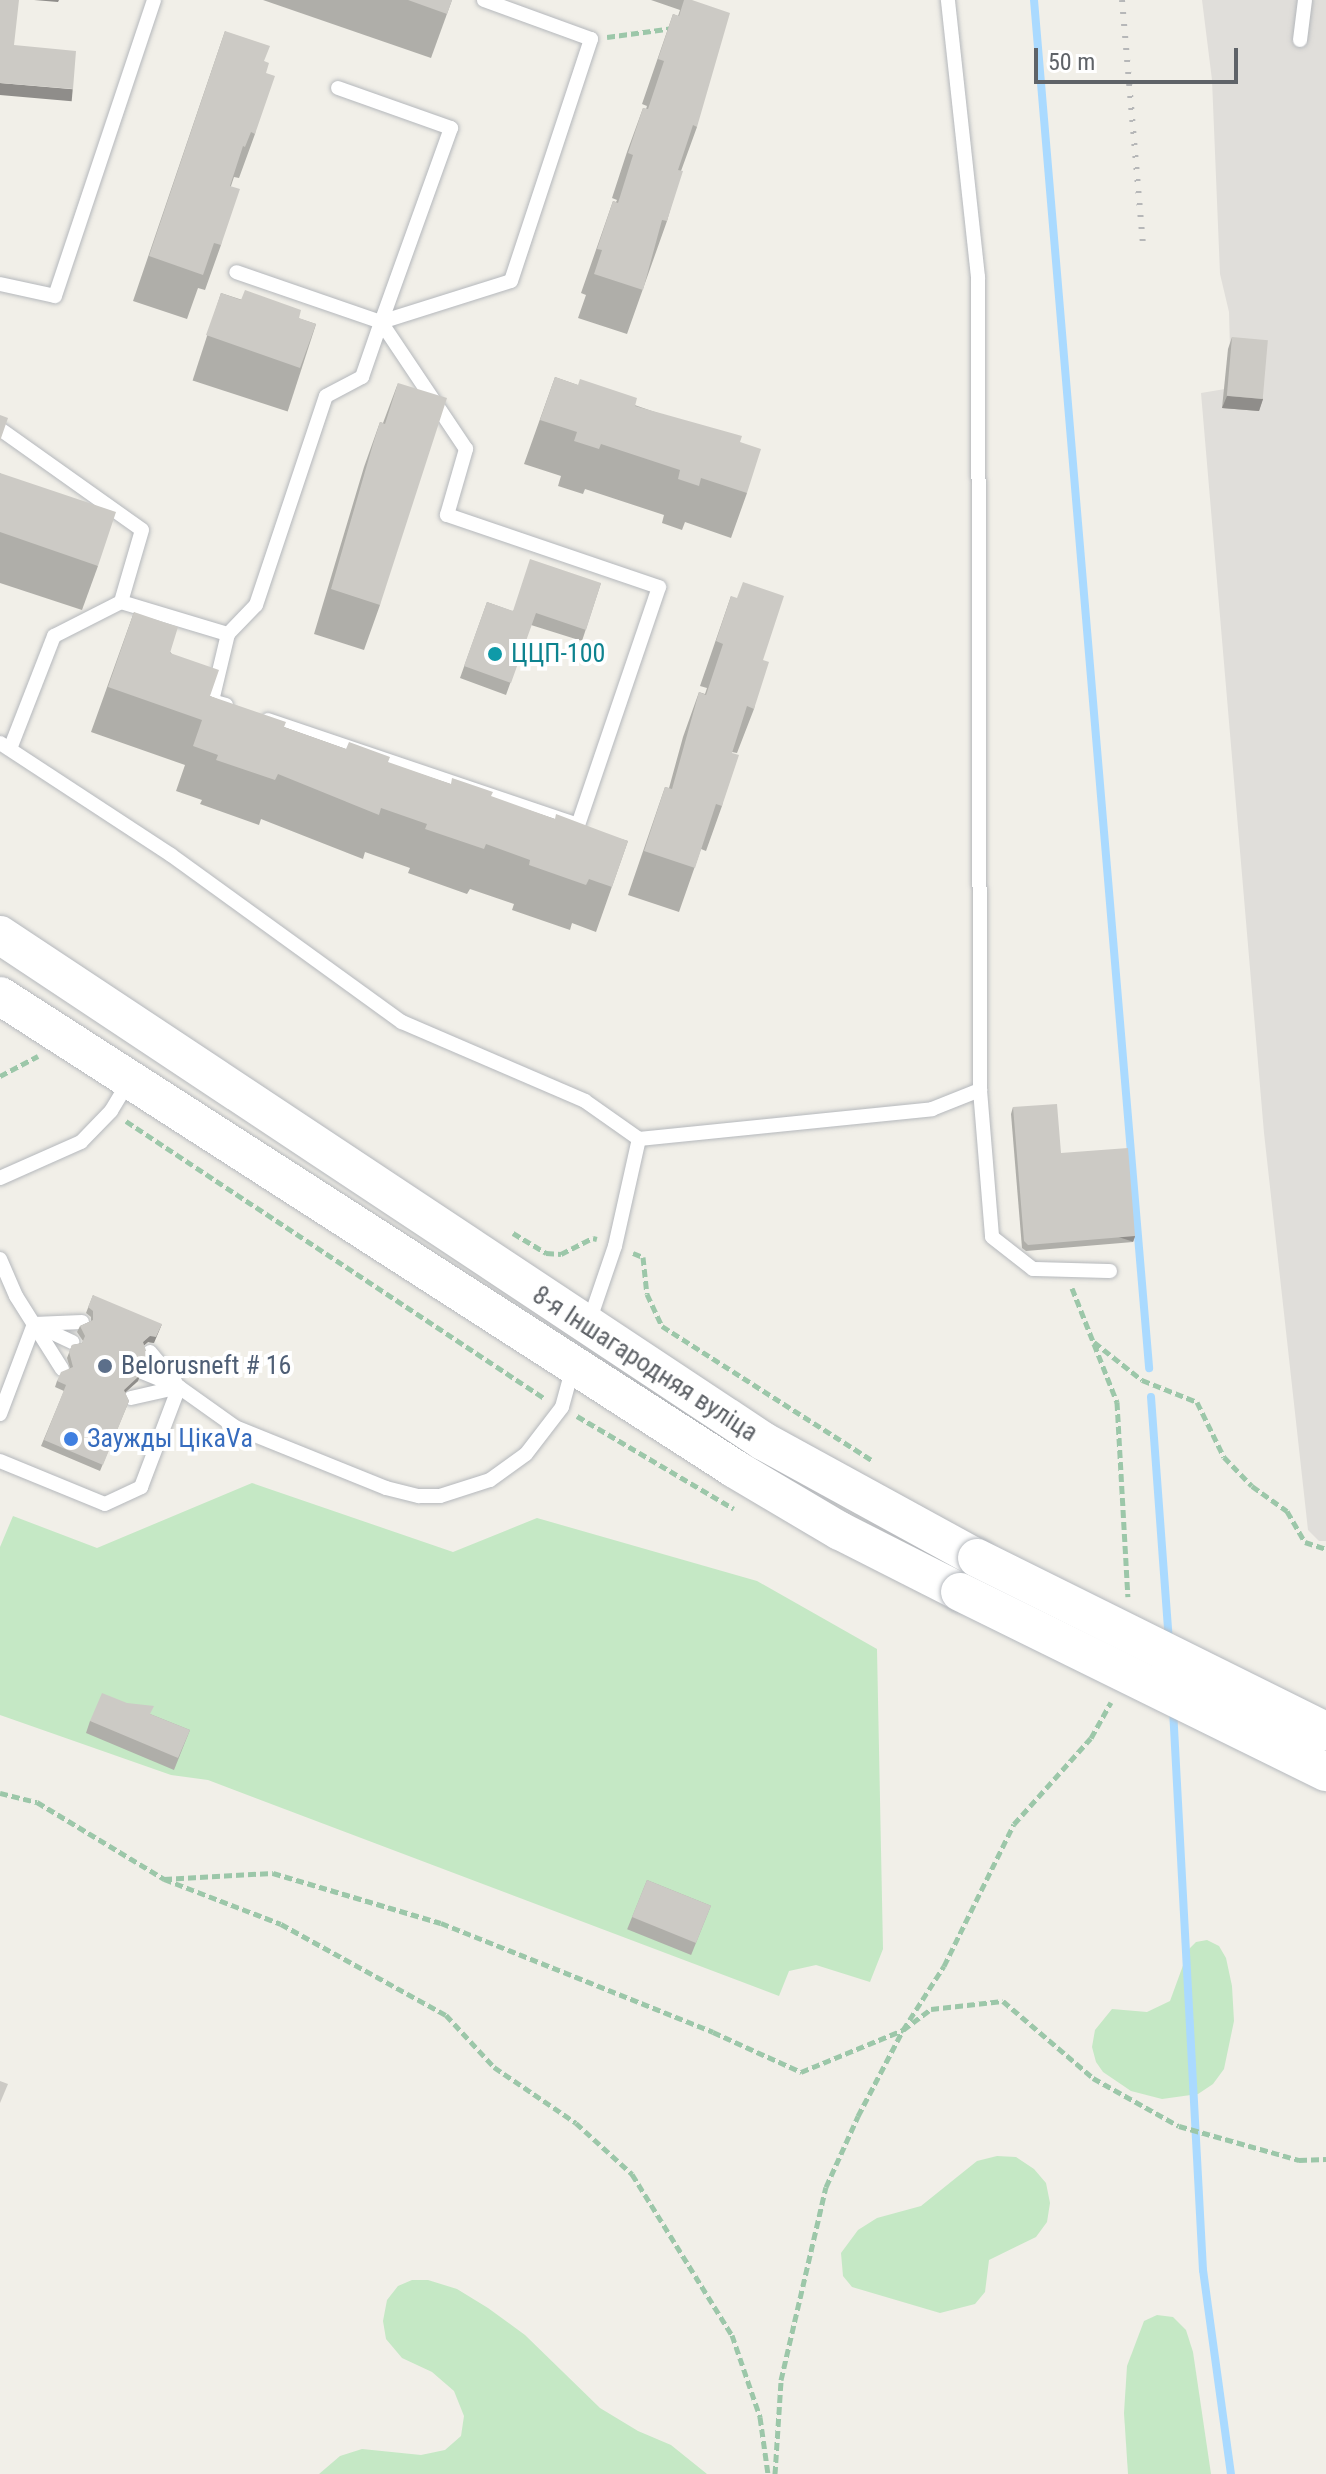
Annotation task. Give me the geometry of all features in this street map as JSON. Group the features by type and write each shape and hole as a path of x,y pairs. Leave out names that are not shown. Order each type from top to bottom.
{"main road":[{"name":"8-я Іншагародняя вуліца","path":"0,935 763,1441 977,1558 1326,1731"},
{"name":"8-я Іншагародняя вуліца","path":"0,996 573,1367 814,1516 960,1592 1326,1772"},
{"path":"129,1081 155,1039"},
{"path":"573,1367 588,1327"}],"lane":[{"path":"0,284 55,296 154,0"},
{"path":"236,272 381,322 511,281 591,39 484,0"},
{"path":"948,0 978,277 980,1090 992,1237 1033,1269 1110,1271"},
{"path":"1300,40 1305,0"},
{"path":"338,88 451,128 381,322 362,377 326,396 256,605 228,634 212,701 578,825 659,587 447,515 466,449 381,322"},
{"path":"0,429 142,530 121,602"},
{"path":"228,634 121,602 54,636 5,746 171,855 402,1022 585,1101 639,1139 932,1109 980,1090"},
{"path":"0,1178 81,1142 111,1111 129,1081"},
{"path":"588,1327 615,1246 639,1139"},
{"path":"0,1259 16,1296 62,1369"},
{"path":"34,1324 82,1322"},
{"path":"34,1324 73,1342"},
{"path":"0,1414 34,1324"},
{"path":"150,1352 179,1387"},
{"path":"142,1372 179,1387 235,1427 386,1488 419,1496 440,1496 490,1480 526,1454 562,1407 573,1367"},
{"path":"131,1398 179,1387"},
{"path":"0,1461 105,1504 141,1487 179,1387"}],"path":[{"path":"591,39 681,27"},
{"path":"0,1076 39,1055 26,1047"},
{"path":"508,1230 546,1253 561,1254 593,1238 643,1257 647,1294 662,1326 884,1468"},
{"path":"1065,1270 1117,1402 1128,1603"},
{"path":"1092,1340 1142,1380 1197,1402 1224,1457 1252,1486 1287,1511 1305,1542 1326,1549"},
{"path":"775,2474 781,2380 826,2187 903,2030 944,1966 1014,1824 1091,1738 1119,1688"},
{"path":"0,1793 37,1802 164,1879 281,1924 446,2015 494,2067 576,2123 632,2174 732,2335 760,2417 768,2474"},
{"path":"164,1879 273,1873 441,1923 713,2032 801,2072 903,2030 931,2009 1003,2001 1093,2078 1179,2126 1299,2160 1326,2159"}],"shaded area":[{"path":"1202,0 1326,0 1326,1541 1319,1541 1308,1530 1264,1133 1201,393 1231,388 1229,312 1220,274 1212,80"}],"green space":[{"path":"252,1483 453,1552 537,1518 757,1581 877,1649 883,1949 870,1982 816,1965 789,1971 779,1996 208,1780 171,1775 0,1715 0,1547 13,1516 97,1548"},
{"path":"1207,1940 1219,1946 1226,1958 1232,1986 1234,2021 1224,2069 1213,2084 1198,2094 1162,2099 1131,2091 1103,2072 1096,2062 1092,2047 1095,2030 1112,2009 1147,2012 1170,2001 1189,1949 1196,1942"},
{"path":"997,2156 1016,2157 1034,2169 1046,2183 1050,2203 1047,2222 1036,2237 989,2260 985,2292 975,2304 940,2313 852,2287 843,2276 841,2253 858,2230 877,2218 921,2206 977,2161"},
{"path":"412,2280 428,2280 457,2289 488,2308 525,2335 600,2408 638,2431 671,2445 707,2474 319,2474 340,2456 362,2449 421,2455 445,2450 461,2436 464,2416 454,2391 432,2372 402,2358 386,2339 383,2321 387,2300 398,2286"},
{"path":"1157,2315 1173,2317 1186,2330 1193,2352 1211,2474 1128,2474 1124,2413 1127,2366 1144,2321"}],"building":[{"path":"0,0 19,0 14,45 76,51 73,89 0,83"},
{"path":"408,0 452,0 447,14"},
{"path":"684,0 730,13 697,127 693,125 678,170 683,171 667,221 662,220 643,290 594,274 602,250 597,249 613,201 618,203 633,155 628,153 643,108 648,109 664,61 658,59 673,14 679,16"},
{"path":"225,31 270,46 264,61 269,63 266,73 275,76 255,134 251,132 243,146 230,186 240,189 221,245 214,243 203,275 149,256"},
{"path":"245,290 301,310 299,318 316,324 300,368 206,335 221,293 241,300"},
{"path":"1232,337 1268,340 1263,399 1227,396"},
{"path":"555,377 578,385 580,379 637,398 635,406 742,436 740,442 761,449 747,493 701,478 699,486 678,479 680,470 601,444 599,449 574,441 577,432 540,420"},
{"path":"398,383 447,398 380,605 331,589 380,422 385,424"},
{"path":"0,415 8,418 0,441"},
{"path":"0,473 116,512 98,566 0,532"},
{"path":"530,559 601,583 586,630 536,613 511,683 464,666 487,602 513,611"},
{"path":"743,582 784,596 763,660 769,662 754,709 747,706 732,753 739,755 722,806 716,804 695,868 644,851 665,787 672,789 699,692 706,695 723,644 716,641 731,596 737,598"},
{"path":"134,612 178,627 170,653 219,670 210,696 286,722 284,727 346,749 349,742 390,757 388,762 451,784 452,778 555,819 556,814 628,841 612,887 589,879 586,885 529,865 530,860 486,844 484,849 425,829 427,824 381,808 379,815 278,774 275,780 216,760 218,755 193,746 202,720 108,687"},
{"path":"1057,1104 1061,1153 1128,1148 1135,1236 1028,1245 1024,1241 1013,1107"},
{"path":"93,1295 162,1324 156,1337 150,1336 143,1342 148,1356 135,1361 140,1375 124,1390 129,1401 103,1465 44,1440 66,1385 57,1381 61,1372 73,1367 69,1352 72,1345 82,1343 85,1336 80,1326 93,1320 93,1311 88,1307"},
{"path":"102,1693 127,1703 154,1706 150,1714 190,1730 178,1758 90,1721"},
{"path":"647,1880 711,1906 696,1943 632,1917"},
{"path":"0,2081 8,2084 0,2103"}],"waterway":[{"path":"1034,0 1149,1368"},
{"path":"1151,1397 1169,1640"},
{"path":"1173,1709 1203,2270 1231,2474"}],"railway":[{"path":"1122,0 1143,243"}],"place":[{"name":"ЦЦП-100","path":"495,654"},
{"name":"Belorusneft # 16","path":"105,1366"},
{"name":"Заужды ЦікаVа","path":"71,1439"}]}
